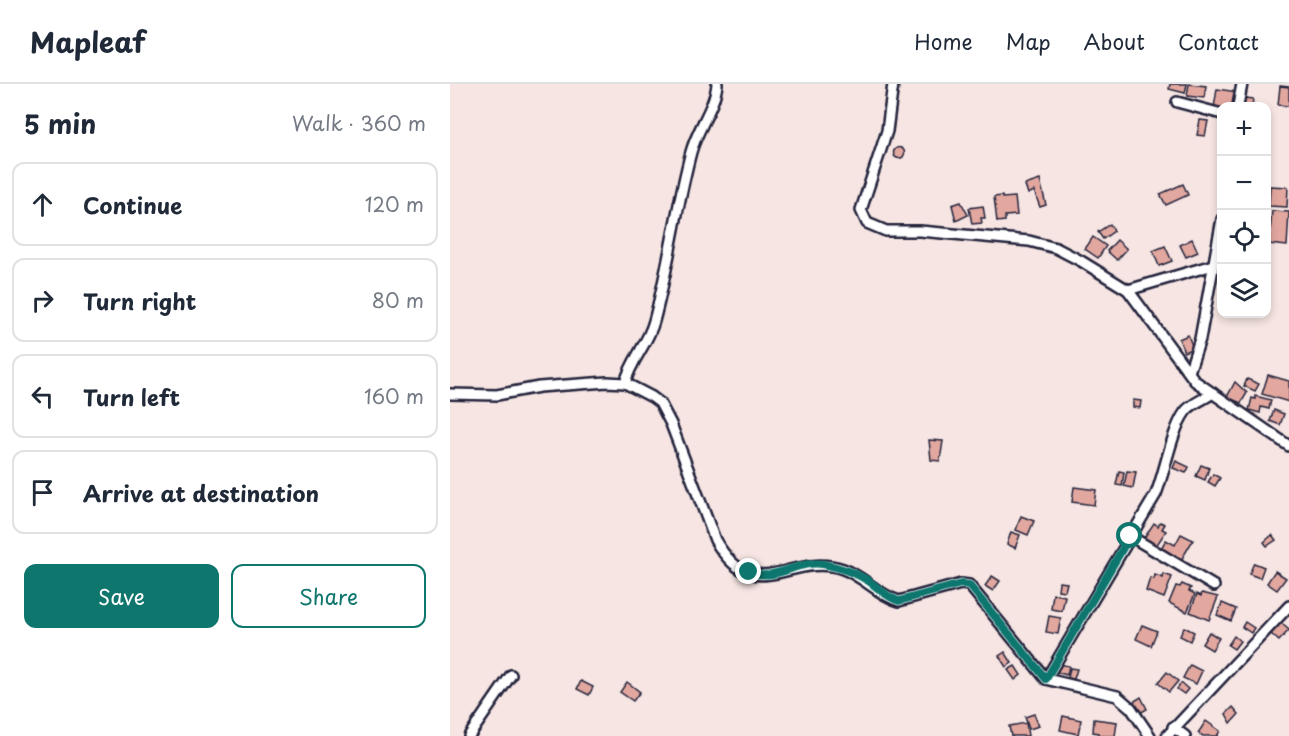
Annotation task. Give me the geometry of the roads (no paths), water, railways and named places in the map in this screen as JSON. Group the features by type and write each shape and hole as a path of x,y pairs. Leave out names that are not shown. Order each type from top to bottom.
{"street":[{"path":"625,383 628,369 654,324 691,152 714,98 717,84"},
{"path":"893,84 887,131 861,210 867,223 886,231 920,231 1029,241 1065,253 1128,290 1195,381 1289,446"},
{"path":"1239,102 1242,84"},
{"path":"1177,102 1217,113"},
{"path":"1189,372 1200,339 1217,242"},
{"path":"1128,290 1213,265"},
{"path":"450,394 496,395 539,387 607,382 625,383 660,404 671,424 716,540 725,557 740,569 766,577 820,564 843,569 867,580 891,598 899,601 961,584 969,585 1046,679 1117,696 1137,716 1150,736"},
{"path":"1046,679 1156,494 1167,467 1176,429 1186,410 1213,393"},
{"path":"1130,536 1214,586"},
{"path":"1167,736 1289,606"},
{"path":"469,736 511,675"},
{"path":"1173,727 1185,736"}]}
